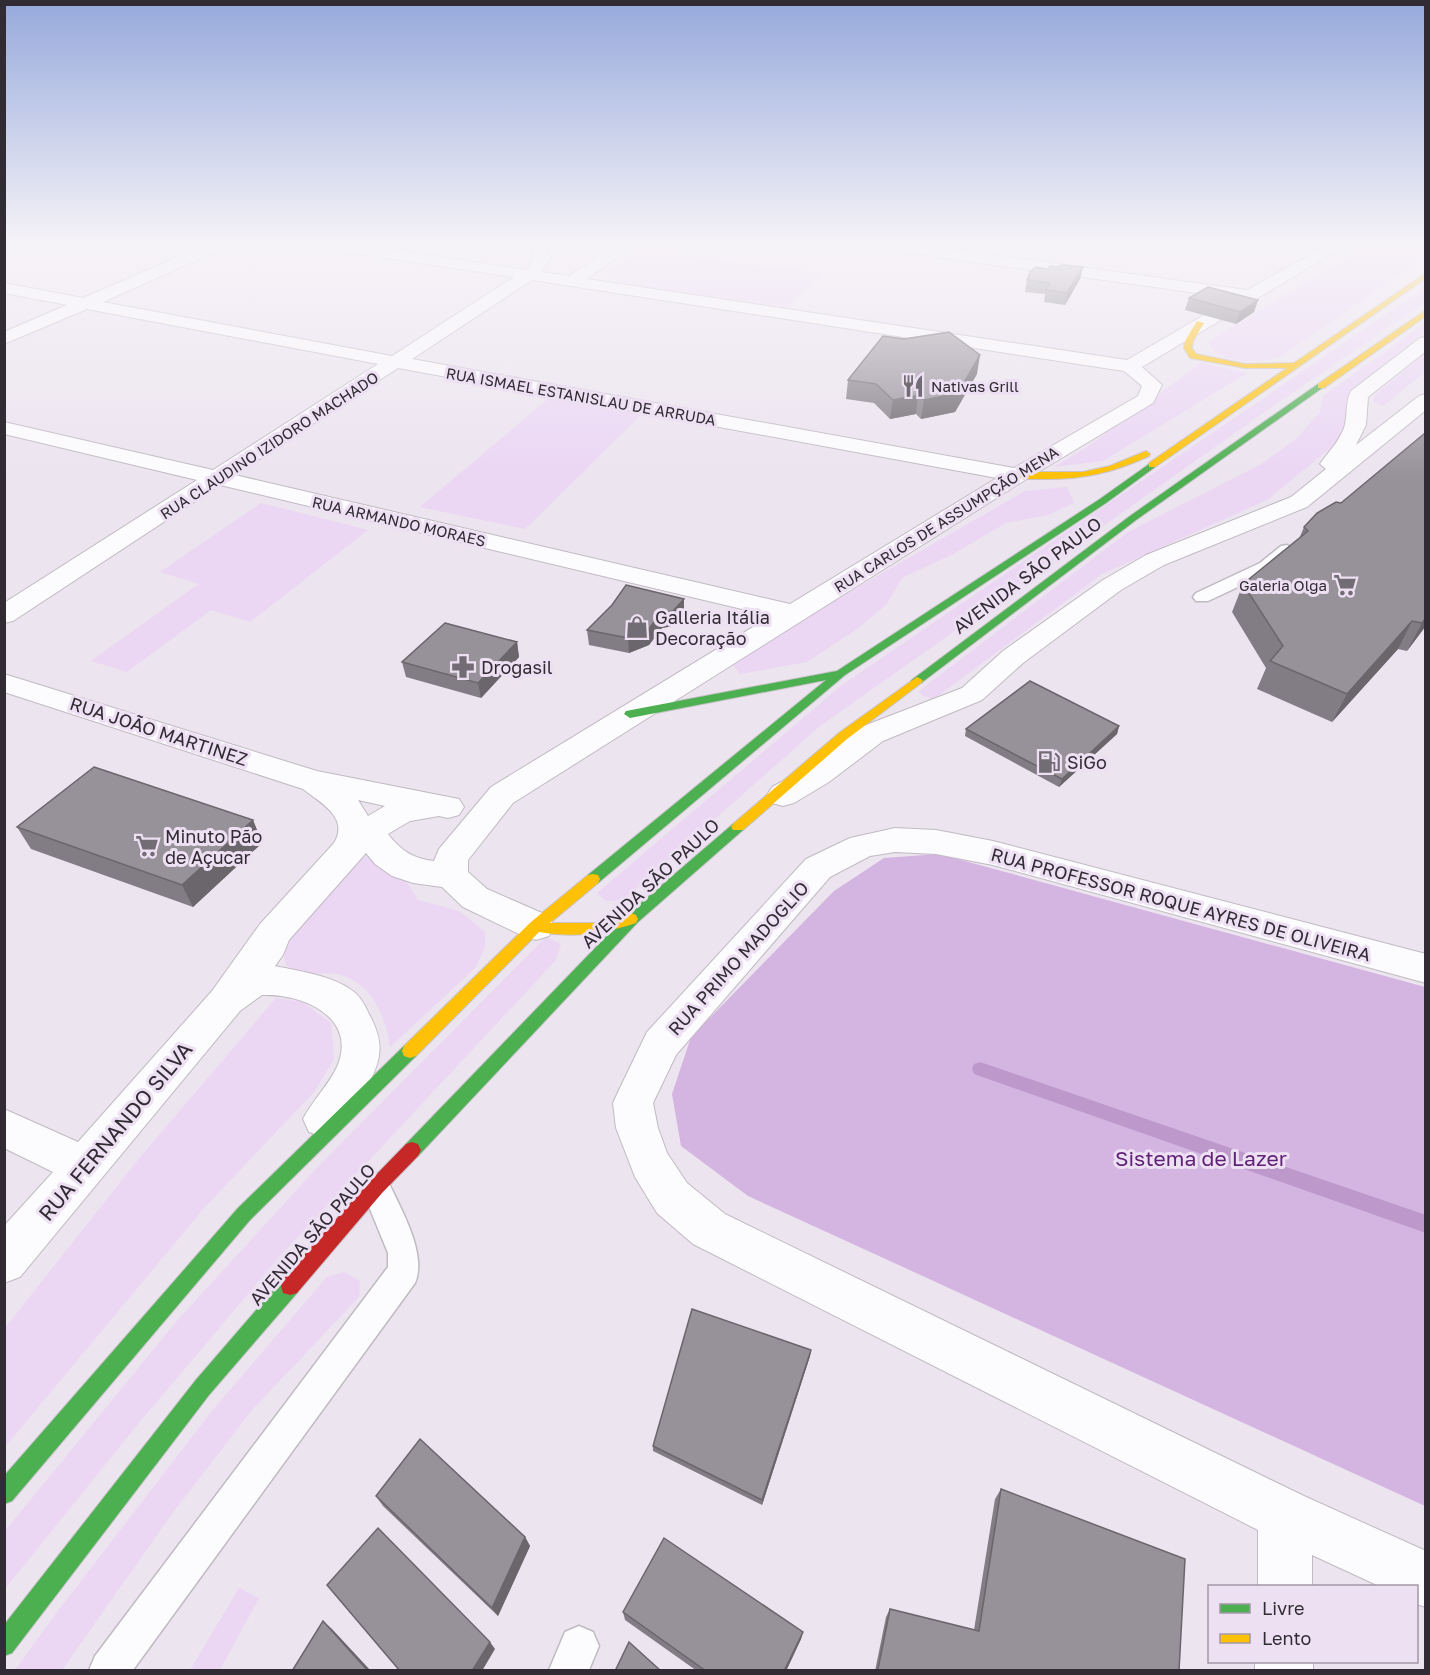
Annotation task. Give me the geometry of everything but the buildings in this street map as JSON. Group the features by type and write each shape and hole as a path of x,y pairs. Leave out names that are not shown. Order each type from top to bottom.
{"main road":[{"name":"AVENIDA SÃO PAULO","path":"4,1493 244,1214 536,926 842,673 1103,501 1212,422 1360,321"},
{"name":"AVENIDA SÃO PAULO","path":"4,1645 202,1388 376,1187 633,918 843,735 1124,525 1412,321"},
{"path":"1200,323 1189,341 1188,348 1193,356 1239,367 1266,368 1299,365"},
{"path":"1017,475 1054,477 1088,475 1115,469 1212,422"},
{"path":"630,714 842,673"},
{"path":"536,926 561,932 581,933 607,929 633,918"}],"street":[{"path":"4,339 45,321"},
{"name":"RUA ISMAEL ESTANISLAU DE ARRUDA","path":"181,321 1017,475"},
{"name":"RUA CLAUDINO IZIDORO MACHADO","path":"4,615 458,321"},
{"path":"836,321 1130,366 1203,321"},
{"path":"1299,502 1347,446 1359,418 1358,395 1425,342"},
{"name":"RUA CARLOS DE ASSUMPÇÃO MENA","path":"502,795 1017,475 1146,399 1152,385 1130,366"},
{"path":"1383,434 1377,426 1384,414 1425,378"},
{"path":"755,811 818,775 872,734 972,694 1013,657 1120,580 1163,557 1299,502 1425,400"},
{"name":"RUA ARMANDO MORAES","path":"4,428 793,614"},
{"name":"RUA JOÃO MARTINEZ","path":"4,682 314,781 448,807"},
{"name":"RUA JOÃO MARTINEZ","path":"314,781 344,803 351,816 358,842"},
{"path":"452,876 451,858 502,795"},
{"path":"448,807 502,795"},
{"name":"RUA FERNANDO SILVA","path":"4,1261 225,1002 273,934 358,842 384,820 403,810 448,807"},
{"name":"RUA PRIMO MADOGLIO","path":"936,842 895,840 862,846 818,868 661,1044 633,1104 637,1128 650,1163 672,1198 709,1229 1285,1515 1425,1580"},
{"path":"358,842 383,853 401,867 416,872 452,876 475,898 536,926"},
{"name":"RUA PROFESSOR ROQUE AYRES DE OLIVEIRA","path":"936,842 993,853 1425,969"},
{"name":"RUA FERNANDO SILVA","path":"273,934 261,964 280,981"},
{"name":"RUA FERNANDO SILVA","path":"225,1002 243,987 261,979 280,981"},
{"path":"244,1214 321,1124 348,1087 362,1049 354,1018 336,999 280,981"},
{"path":"4,1127 84,1166"},
{"path":"1285,1515 1285,1585"}],"lane":[{"path":"1202,597 1266,567 1300,540"},
{"path":"109,1671 404,1272 403,1253 376,1187"}],"shaded area":[{"path":"1242,321 1332,321 1280,357 1262,360 1240,360 1220,355 1209,341"},
{"path":"1376,321 1397,321 820,726 623,900 606,901 597,893 842,685"},
{"path":"1425,323 1425,331 1352,393 1351,422 1339,441 1267,500 1102,574 934,699 923,696 919,691 1128,532 1260,465 1296,439 1320,412 1323,396"},
{"path":"1425,353 1425,372 1383,406 1373,402 1375,395"},
{"path":"1199,362 1247,373 1103,461 1054,467 1087,447 1197,366"},
{"path":"549,398 642,414 525,529 420,507"},
{"path":"1067,487 1074,503 1048,515 1006,523 953,554 902,578 886,605 854,631 807,662 740,674 730,661 1025,491"},
{"path":"261,503 368,530 250,622 211,610 127,672 91,661 199,584 160,572"},
{"path":"372,852 402,874 418,900 459,911 485,932 485,948 475,968 390,1047 381,1013 376,1003 361,986 341,975 308,973 286,966 284,953 290,935 346,870"},
{"path":"546,937 561,944 555,961 280,1256 133,1430 5,1589 5,1531 176,1322 314,1171"},
{"path":"276,998 303,1002 331,1023 334,1059 314,1092 205,1207 5,1447 5,1328 141,1156"},
{"path":"344,1272 360,1281 359,1297 252,1410 171,1515 62,1670 15,1670 212,1411 327,1277"},
{"path":"239,1588 259,1598 220,1670 190,1670"}],"green space":[{"name":"Sistema de Lazer","path":"939,854 1425,987 1425,1506 748,1196 681,1146 672,1094 691,1037 834,891 884,858"}],"waterway":[{"path":"980,1069 1426,1224"}],"traffic: fast":[{"path":"917,681 1133,518 1321,386"},
{"path":"593,879 841,673 1103,501 1152,465"},
{"path":"630,714 837,674"},
{"path":"412,1150 633,918 738,827"},
{"path":"4,1493 244,1214 410,1051"},
{"path":"4,1645 202,1388 290,1286"}],"traffic: slow":[{"path":"1152,465 1359,321"},
{"path":"1321,386 1413,321"},
{"path":"1200,323 1189,341 1188,348 1193,356 1245,366 1298,365"},
{"path":"1017,475 1083,475 1113,468 1146,454"},
{"path":"738,827 843,736 917,681"},
{"path":"410,1051 536,926 593,879"},
{"path":"536,926 561,930 584,930 631,919"}],"traffic: jam":[{"path":"290,1286 376,1187 412,1150"}],"place":[{"name":"Nativas Grill","path":"913,386"},
{"name":"Galeria Olga","path":"1345,585"},
{"name":"Galleria Itália Decoração","path":"637,627"},
{"name":"Drogasil","path":"463,667"},
{"name":"SiGo","path":"1049,762"},
{"name":"Minuto Pão de Açucar","path":"147,846"}]}
